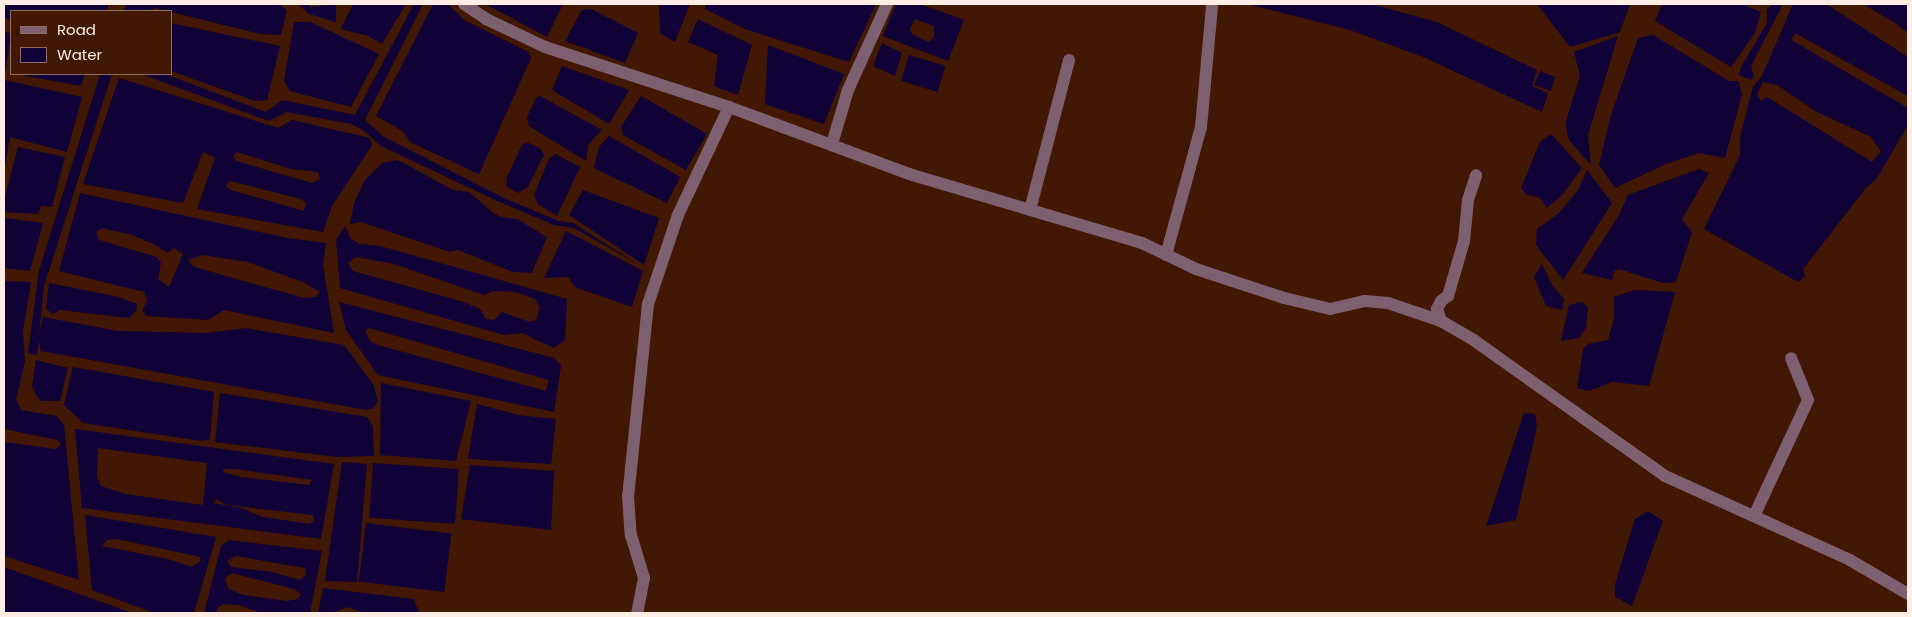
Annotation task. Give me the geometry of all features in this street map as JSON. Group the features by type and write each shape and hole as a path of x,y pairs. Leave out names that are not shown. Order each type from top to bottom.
{"street":[{"path":"464,4 486,19 545,47 729,107 909,174 1142,243 1196,269 1284,298 1330,309 1365,301 1388,303 1441,321 1475,341 1665,476 1850,560 1908,594"},
{"path":"832,144 848,90 887,4"},
{"path":"1166,255 1201,127 1212,6"},
{"path":"1030,210 1069,60"},
{"path":"637,613 644,578 631,535 628,496 648,304 678,214 729,107"},
{"path":"1441,321 1437,309 1441,301 1448,296 1464,241 1468,200 1476,175"},
{"path":"1754,516 1808,400 1791,358"}],"water":[{"path":"4,4 109,4 106,10 10,10 10,20 4,18"},
{"path":"126,4 279,4 287,10 281,35 260,34 172,12 172,10 155,8 150,10 124,10"},
{"path":"298,4 309,4 311,7 336,4 336,22 309,14"},
{"path":"353,4 406,4 382,44 368,36 341,29"},
{"path":"414,4 423,4 365,120 384,137 504,198 559,221 573,223 639,265 574,228 554,225 495,200 381,146 363,130 351,124 287,112 269,121 144,75 168,75 266,112 282,100 355,115"},
{"path":"433,4 448,4 464,20 529,52 531,58 479,174 410,142 404,132 376,116"},
{"path":"485,4 563,4 547,37"},
{"path":"659,4 690,4 675,42 660,33"},
{"path":"706,4 876,4 849,62 745,29 705,9"},
{"path":"896,4 920,4 964,20 948,61 883,36","holes":["915,19 934,26 934,38 928,42 912,34 910,29"]},
{"path":"1247,4 1371,4 1437,22 1537,70 1532,86 1548,93 1542,112 1423,57 1350,30"},
{"path":"1537,4 1630,4 1620,32 1570,47"},
{"path":"1662,4 1742,4 1761,12 1755,33 1731,67 1655,21"},
{"path":"1773,4 1783,4 1751,66 1754,76 1751,80 1739,75 1741,67 1767,23 1767,9"},
{"path":"1793,4 1826,4 1908,57 1908,96 1795,33 1791,40 1908,108 1908,125 1877,178 1866,188 1803,269 1805,276 1798,282 1704,229 1740,155 1740,137 1753,87 1762,76","holes":["1763,82 1777,85 1815,111 1871,137 1881,151 1872,162 1767,97 1761,101 1757,95"]},
{"path":"1863,4 1908,4 1908,33 1892,21"},
{"path":"591,9 638,33 625,63 565,41 582,10"},
{"path":"698,19 752,45 738,95 714,86 718,55 688,42"},
{"path":"294,22 310,22 379,54 351,107 290,91 284,81"},
{"path":"172,23 280,46 267,100 255,101 172,71"},
{"path":"4,32 10,33 4,72"},
{"path":"1653,35 1729,81 1738,81 1742,94 1725,158 1699,153 1666,164 1615,188 1599,165 1611,115 1638,38"},
{"path":"1618,36 1588,135 1591,165 1569,140 1567,132 1566,121 1580,76 1574,52"},
{"path":"882,43 902,53 895,76 873,66"},
{"path":"768,45 844,74 824,124 765,104"},
{"path":"909,55 945,66 937,92 901,81"},
{"path":"562,66 629,90 609,124 552,90"},
{"path":"1540,71 1555,77 1551,91 1534,85"},
{"path":"20,75 85,75 81,86"},
{"path":"100,75 112,75 44,286 37,355 28,353 39,271"},
{"path":"119,78 278,128 292,120 370,138 372,145 332,206 323,232 197,209 215,158 203,152 183,203 83,184","holes":["237,152 291,169 318,172 320,179 312,183 236,161 233,156","230,181 301,199 306,203 304,211 231,190 225,186"]},
{"path":"4,80 82,97 67,152 10,137 4,172"},
{"path":"538,95 602,130 588,145 586,161 529,126 527,117"},
{"path":"641,96 707,134 686,170 623,135 621,127"},
{"path":"1551,134 1582,168 1562,195 1547,208 1539,197 1527,195 1521,188 1540,142"},
{"path":"609,136 680,177 667,203 594,168 599,147"},
{"path":"527,142 541,149 544,155 528,187 518,193 506,186 507,177 522,145"},
{"path":"18,147 65,157 52,207 41,206 38,214 4,212 4,200"},
{"path":"555,154 580,167 557,216 538,204 534,195 549,159"},
{"path":"398,160 453,190 469,192 492,212 501,217 517,219 547,237 532,273 513,272 458,250 450,252 361,222 350,224 354,203 365,180 382,163"},
{"path":"1699,169 1709,173 1682,219 1692,232 1676,282 1663,283 1619,269 1614,271 1612,280 1582,273 1619,215 1628,195"},
{"path":"1587,170 1612,203 1563,280 1536,245 1537,229 1559,213 1578,190"},
{"path":"583,190 659,218 644,265 569,215"},
{"path":"80,193 287,238 326,243 323,265 334,333 224,310 208,320 147,316 142,311 147,301 144,292 59,271","holes":["102,228 132,235 156,245 167,253 174,248 183,254 169,287 158,279 161,263 157,257 99,240 96,232","202,255 248,262 305,283 320,292 316,297 304,298 194,267 188,260"]},
{"path":"4,218 43,223 30,271 4,268"},
{"path":"345,226 351,239 360,244 380,246 567,299 565,340 554,348 522,333 504,335 340,288 336,240","holes":["356,257 394,264 484,295 493,291 516,292 535,299 540,308 536,320 529,322 502,312 494,320 486,319 480,309 464,302 353,271 348,263"]},
{"path":"566,231 643,271 632,307 575,287 568,277 544,278"},
{"path":"1542,264 1552,285 1564,299 1562,310 1546,306 1534,277"},
{"path":"4,281 31,282 23,331 25,362 16,399 21,410 57,416 64,425 79,580 4,556 4,442 55,449 61,445 57,440 4,429"},
{"path":"49,283 119,297 137,304 137,310 129,318 60,310 53,314 46,309"},
{"path":"1635,290 1675,292 1649,386 1612,382 1589,391 1577,388 1583,349 1588,344 1608,340 1614,319 1614,297"},
{"path":"339,302 554,358 561,366 554,412 378,375 346,330","holes":["369,328 549,380 546,391 378,345 370,341 365,331"]},
{"path":"1582,302 1588,307 1586,328 1579,338 1561,341 1569,305"},
{"path":"43,317 118,331 207,333 246,328 344,345 373,384 378,401 374,408 367,410 41,351 38,339"},
{"path":"36,360 68,368 60,401 41,401 36,395 32,386"},
{"path":"73,367 214,392 210,439 202,441 83,423 64,405"},
{"path":"381,383 471,401 456,461 380,455"},
{"path":"220,393 367,417 373,427 374,456 337,457 215,442"},
{"path":"477,404 518,415 556,419 551,464 468,459"},
{"path":"1524,413 1535,414 1537,426 1516,520 1486,526"},
{"path":"75,429 334,464 321,539 82,508","holes":["98,448 207,463 203,505 125,494 101,486 97,477","224,469 235,469 312,480 309,485 241,477 223,472","216,499 227,505 313,515 314,520 310,524 263,517 241,508 213,503"]},
{"path":"342,462 367,464 357,582 325,581"},
{"path":"373,463 459,469 455,524 369,518"},
{"path":"470,465 554,471 551,530 461,519"},
{"path":"1648,511 1663,521 1632,606 1615,597 1615,584 1635,519"},
{"path":"85,515 216,537 194,613 154,613 92,590","holes":["117,539 200,557 200,562 191,567 168,559 102,546 107,540"]},
{"path":"366,523 451,533 444,592 359,582"},
{"path":"229,540 322,551 310,613 262,613 238,605 224,604 218,607 216,613 204,613 221,546","holes":["236,556 305,568 306,575 300,580 272,572 231,567 227,561","232,573 294,589 301,594 298,599 287,601 243,595 228,588 225,578"]},
{"path":"4,567 132,613 4,613"},
{"path":"323,588 413,599 420,613 364,613 347,607 332,613 318,613"}]}
